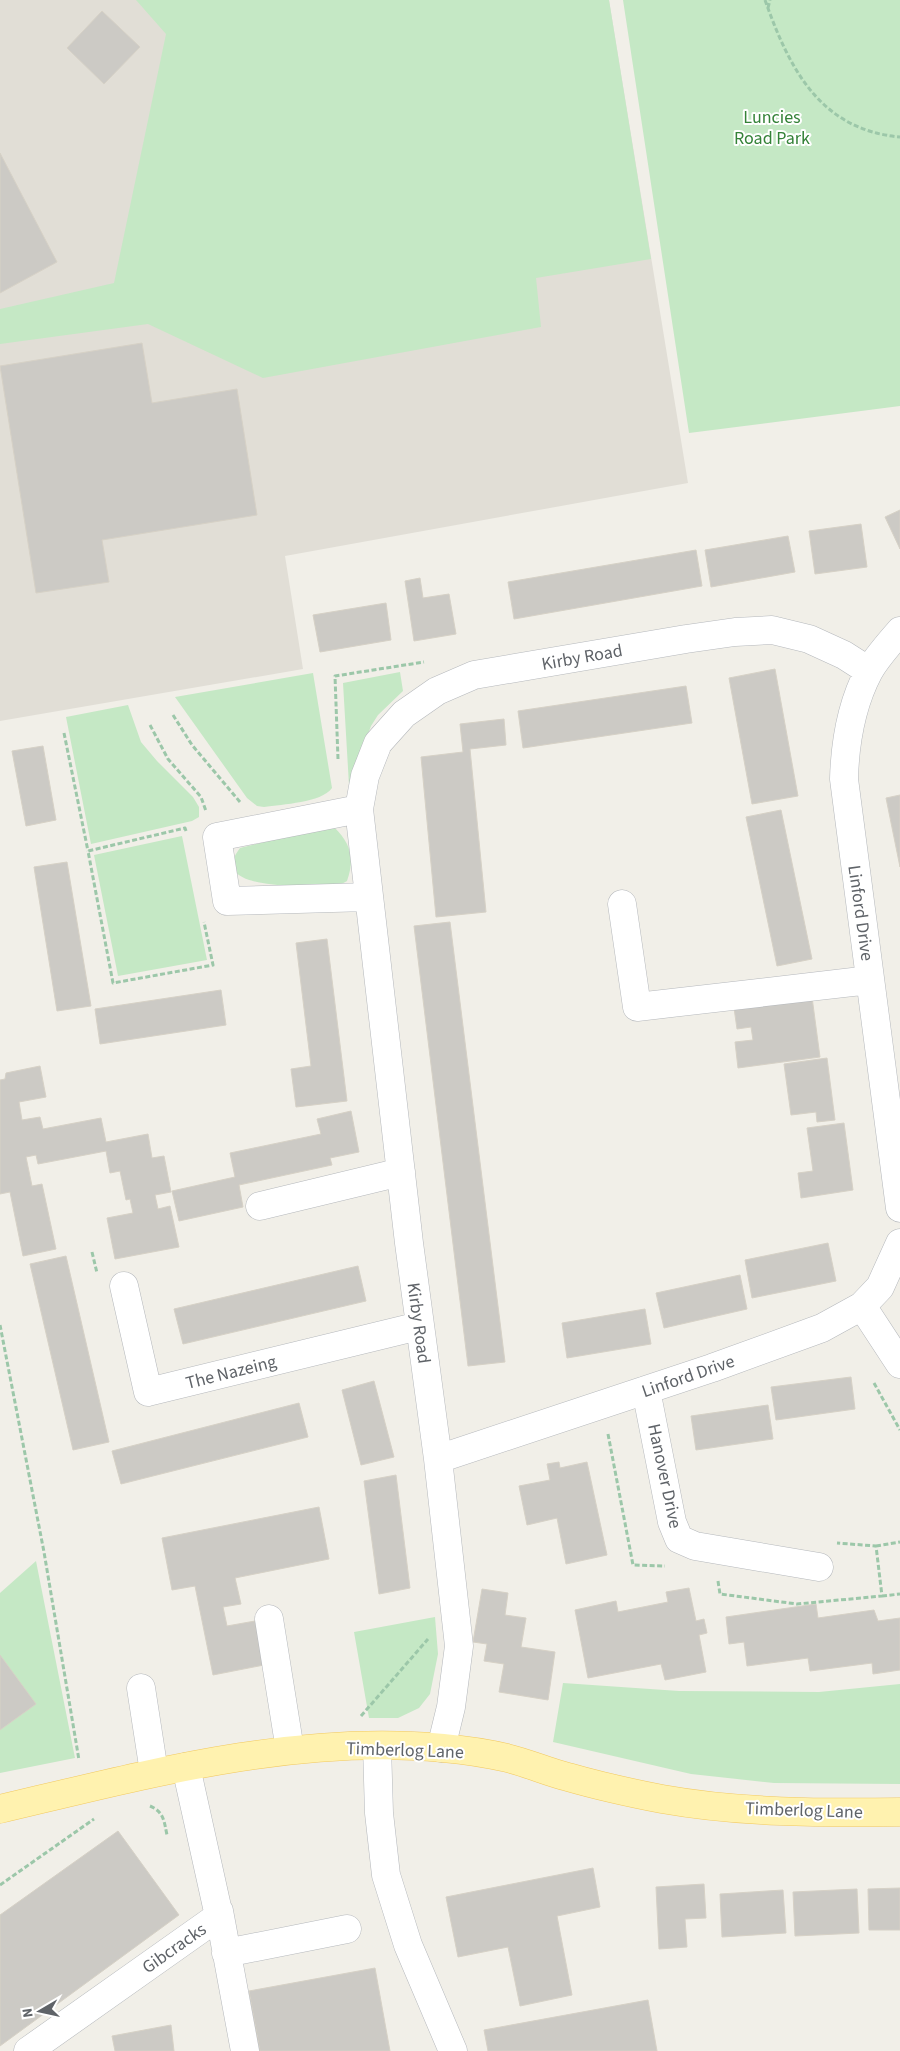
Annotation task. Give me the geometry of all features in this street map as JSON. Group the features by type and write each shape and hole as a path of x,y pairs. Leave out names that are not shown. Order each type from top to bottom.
{"main road":[{"name":"Timberlog Lane","path":"0,1809 154,1772 290,1750 377,1746 441,1748 507,1758 568,1777 664,1799 774,1810 900,1812"}],"street":[{"name":"Kirby Road","path":"441,1748 451,1707 459,1646 438,1459 419,1326 368,897 359,809 368,768 378,743 404,714 438,691 474,676 686,639 736,632 772,630 809,639 844,655 869,671"},
{"name":"Linford Drive","path":"900,631 869,671 850,719 845,750 844,779 900,1208"},
{"path":"359,809 217,837 227,901 368,897"},
{"path":"622,904 637,1007 870,980"},
{"path":"260,1206 401,1172"},
{"name":"Linford Drive","path":"438,1459 646,1390 822,1328 862,1306 880,1288 900,1244"},
{"name":"The Nazeing","path":"111,1283 148,1392 419,1326"},
{"path":"862,1306 900,1364"},
{"name":"Hanover Drive","path":"646,1390 672,1522 679,1539 695,1546 819,1567"},
{"path":"270,1619 290,1750"},
{"path":"141,1688 154,1772"},
{"path":"377,1746 379,1813 386,1875 408,1946 453,2051"},
{"name":"Gibcracks","path":"28,2051 220,1916 186,1767"},
{"path":"219,1911 245,2051"},
{"path":"226,1953 347,1928"}],"path":[{"path":"768,0 768,8 783,48 805,85 830,110 856,128 887,136 900,137"},
{"path":"150,725 168,759 201,797 206,808 205,817"},
{"path":"64,733 114,983 212,965 204,918"},
{"path":"88,850 191,827"},
{"path":"185,828 187,837"},
{"path":"92,1252 111,1283"},
{"path":"0,1325 44,1552 80,1768"},
{"path":"871,1378 900,1430"},
{"path":"607,1430 633,1565 670,1566"},
{"path":"828,1542 876,1546 900,1542"},
{"path":"876,1546 882,1596"},
{"path":"717,1577 720,1594 797,1604 900,1594"},
{"path":"359,1718 434,1633"},
{"path":"142,1805 158,1810 163,1818 168,1836"},
{"path":"0,1885 101,1814"}],"shaded area":[{"path":"0,0 609,0 688,483 285,556 303,669 0,721"}],"green space":[{"path":"136,0 609,0 651,259 536,278 541,327 263,378 148,324 0,344 0,309 114,283 166,34"},
{"name":"Luncies Road Park","path":"623,0 900,0 900,406 689,433"},
{"path":"400,672 403,691 378,715 371,726 349,785 343,683"},
{"path":"313,673 332,788 327,793 311,800 264,807 257,806 247,798 175,697"},
{"path":"128,705 141,742 193,797 199,807 199,817 192,821 91,844 66,717"},
{"path":"334,827 348,845 351,865 347,881 333,888 316,889 256,882 246,879 233,868 234,859 240,848 320,828"},
{"path":"182,836 207,960 118,976 94,855"},
{"path":"36,1561 75,1758 0,1773 0,1593"},
{"path":"435,1617 438,1654 430,1694 419,1708 398,1718 369,1718 354,1632"},
{"path":"563,1683 679,1691 819,1692 900,1684 900,1784 774,1783 691,1774 553,1742"}],"building":[{"path":"102,11 140,47 104,84 67,48"},
{"path":"0,153 57,262 0,293"},
{"path":"142,343 152,403 237,389 257,515 102,540 109,582 36,593 0,366"},
{"path":"900,510 900,549 885,517"},
{"path":"861,524 867,567 815,574 809,531"},
{"path":"788,536 795,572 711,587 705,550"},
{"path":"696,550 702,586 514,619 508,582"},
{"path":"420,578 423,598 449,594 456,634 414,641 405,581"},
{"path":"386,603 391,640 320,652 313,615"},
{"path":"775,669 798,796 752,804 729,678"},
{"path":"686,686 692,723 523,748 518,711"},
{"path":"504,719 506,745 470,749 486,912 436,917 421,757 463,752 460,724"},
{"path":"43,746 56,820 26,826 12,751"},
{"path":"900,795 900,867 886,798"},
{"path":"781,810 812,959 777,966 746,817"},
{"path":"67,862 91,1006 57,1011 34,867"},
{"path":"450,922 505,1362 468,1366 414,926"},
{"path":"327,939 347,1101 296,1107 291,1069 311,1066 296,943"},
{"path":"221,990 226,1025 100,1044 95,1009"},
{"path":"812,997 820,1057 738,1068 735,1042 753,1040 751,1027 737,1029 734,1008"},
{"path":"827,1058 835,1120 817,1122 816,1112 791,1115 784,1064"},
{"path":"40,1066 46,1097 19,1102 22,1120 40,1117 43,1129 101,1118 106,1142 148,1134 152,1158 164,1156 171,1192 155,1195 158,1209 170,1206 179,1247 115,1259 107,1218 133,1213 130,1199 126,1200 120,1171 110,1173 106,1151 38,1164 36,1155 26,1157 32,1186 42,1184 56,1249 23,1256 10,1192 0,1194 0,1080 5,1079 6,1073"},
{"path":"351,1111 359,1152 330,1158 332,1165 239,1185 243,1207 179,1221 172,1191 235,1177 230,1153 321,1134 317,1119"},
{"path":"844,1123 853,1190 801,1198 798,1173 813,1171 807,1128"},
{"path":"828,1243 836,1281 752,1298 745,1260"},
{"path":"66,1256 109,1442 73,1450 30,1264"},
{"path":"358,1266 366,1301 183,1344 174,1309"},
{"path":"740,1275 747,1309 664,1328 656,1293"},
{"path":"645,1309 651,1344 567,1358 562,1323"},
{"path":"851,1377 855,1409 776,1420 771,1387"},
{"path":"374,1381 394,1457 361,1465 342,1390"},
{"path":"299,1403 308,1437 121,1484 112,1451"},
{"path":"768,1405 773,1439 696,1450 691,1416"},
{"path":"559,1462 560,1468 587,1462 607,1555 566,1564 557,1518 527,1525 519,1486 550,1480 547,1464"},
{"path":"396,1475 410,1588 379,1594 364,1481"},
{"path":"319,1507 329,1559 235,1578 241,1604 223,1607 227,1626 255,1621 264,1665 213,1675 195,1586 172,1590 162,1538"},
{"path":"689,1588 696,1621 704,1619 707,1633 699,1635 706,1672 665,1680 661,1664 588,1678 575,1610 616,1601 618,1612 668,1602 666,1592"},
{"path":"482,1589 508,1593 505,1615 526,1618 521,1647 555,1652 548,1700 499,1692 504,1664 484,1661 487,1644 473,1642"},
{"path":"816,1604 818,1618 874,1610 878,1621 900,1618 900,1670 873,1674 872,1663 810,1671 808,1658 747,1666 744,1642 729,1644 726,1617"},
{"path":"0,1655 36,1704 0,1730"},
{"path":"118,1831 179,1915 0,2046 0,1915"},
{"path":"593,1868 600,1907 557,1916 572,1995 520,2006 508,1947 458,1957 446,1897"},
{"path":"704,1884 706,1918 685,1919 687,1947 659,1949 656,1887"},
{"path":"900,1888 900,1930 869,1930 868,1889"},
{"path":"857,1889 859,1933 795,1936 793,1892"},
{"path":"783,1890 786,1933 722,1937 720,1894"},
{"path":"375,1968 390,2051 260,2051 249,1991"},
{"path":"648,2000 657,2051 488,2051 484,2030"},
{"path":"171,2025 174,2051 115,2051 112,2036"}]}
